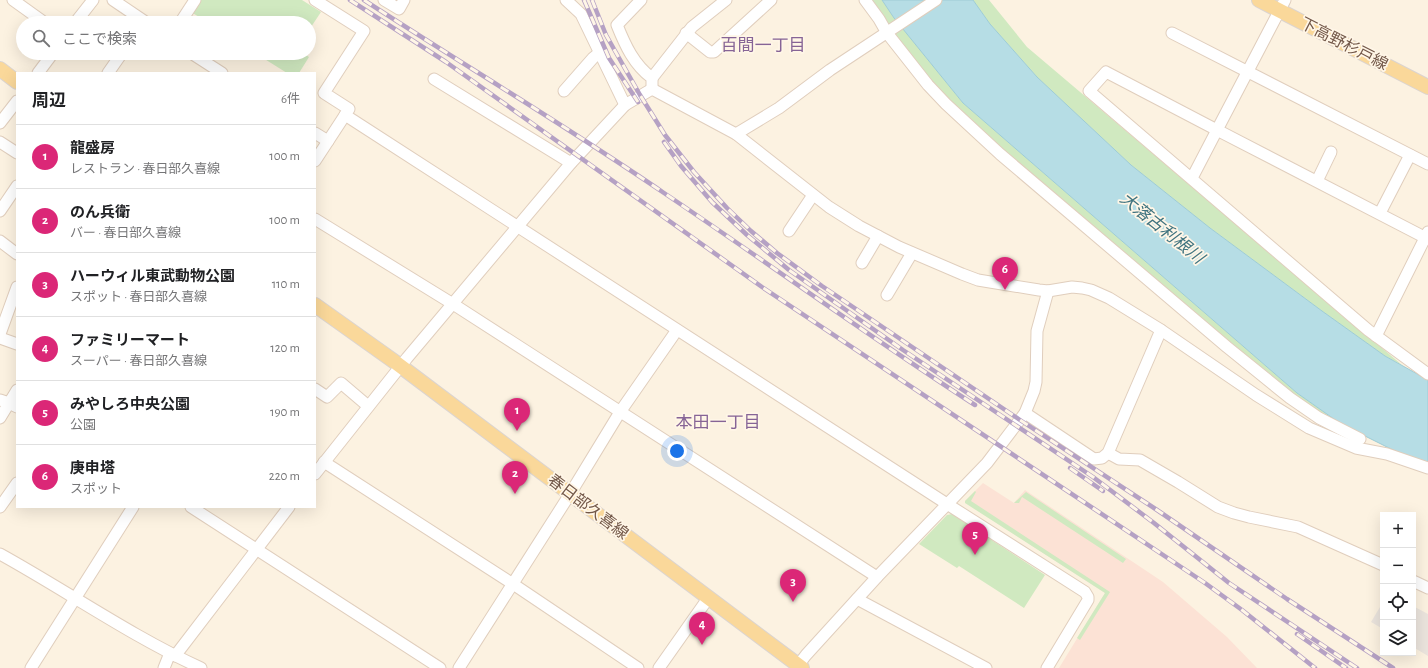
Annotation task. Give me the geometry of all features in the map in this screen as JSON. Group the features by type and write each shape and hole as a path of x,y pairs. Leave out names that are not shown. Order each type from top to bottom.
{"main road":[{"name":"下高野杉戸線","path":"1259,0 1282,5 1428,88"},
{"path":"0,69 16,81"},
{"name":"春日部久喜線","path":"316,306 400,366 799,667"}],"street":[{"path":"13,0 35,16"},
{"path":"81,16 93,0"},
{"path":"113,0 135,16"},
{"path":"185,16 195,0"},
{"path":"315,0 364,31 324,93 349,109 316,159"},
{"path":"384,0 399,9 404,0"},
{"path":"566,0 581,14 625,105"},
{"path":"641,0 617,25 630,55 652,84 736,134 829,207 878,236 912,253 978,280 1048,291 1072,288 1091,290 1109,298 1161,330 1256,395 1309,428 1356,448 1387,454 1428,468"},
{"path":"316,473 400,366 571,163 625,105 652,84 692,27 726,0"},
{"path":"686,34 710,52 714,52 771,0"},
{"path":"865,0 928,85 946,104 1000,154 1227,347 1290,398 1319,418 1360,439"},
{"path":"736,134 779,108 830,70 936,0"},
{"path":"1192,178 1282,5"},
{"path":"1172,33 1428,164"},
{"path":"564,91 599,53"},
{"path":"39,72 48,60"},
{"path":"109,72 117,60"},
{"path":"202,60 220,72"},
{"path":"1376,336 1427,236 1380,214 1106,72 1089,92 1376,336 1428,374"},
{"path":"434,79 571,163"},
{"path":"0,123 16,102"},
{"path":"345,115 1087,594 1088,600 1047,668"},
{"path":"316,134 328,141"},
{"path":"0,142 16,153"},
{"path":"1317,181 1332,152"},
{"path":"1380,214 1410,155"},
{"path":"0,211 16,187"},
{"path":"789,231 813,194"},
{"path":"316,219 452,304 876,577"},
{"path":"862,263 878,236"},
{"path":"0,241 16,253"},
{"path":"887,296 912,253"},
{"path":"0,334 16,290"},
{"path":"799,667 876,577 987,463 1025,413 1036,382 1037,331 1048,291"},
{"path":"459,668 570,494 620,412 677,330"},
{"path":"1025,413 1094,459 1102,458 1108,453 1161,330"},
{"path":"0,338 16,344"},
{"path":"316,390 327,397 341,383 368,406"},
{"path":"0,418 16,392"},
{"path":"1108,453 1119,459 1140,460 1218,507 1249,517 1298,527 1380,564"},
{"path":"324,462 513,584 638,668"},
{"path":"0,507 16,484"},
{"path":"31,668 132,508"},
{"path":"193,508 440,668"},
{"path":"164,668 172,655 288,508"},
{"path":"0,554 38,574 172,655 201,668"},
{"path":"1416,582 1428,588"},
{"path":"659,668 709,598"},
{"path":"857,599 986,668"}],"shaded area":[{"path":"983,483 1014,503 1025,490 1163,582 1227,637 1257,668 1059,668 1105,593 966,503 965,501"},
{"path":"1380,607 1380,627 1371,622"},
{"path":"1416,608 1428,614 1428,656 1416,649"}],"green space":[{"path":"198,0 302,0 321,12 316,20 316,16 198,16 191,12"},
{"path":"870,0 882,0 894,18 963,103 1297,393 1341,424 1296,398 1003,151 925,78"},
{"path":"973,0 989,0 1027,47 1402,365 1385,356 1322,311 1210,228 1131,165 1037,77 990,24"},
{"path":"266,60 307,60 300,72 285,72"},
{"path":"975,491 976,492 971,501 1110,592 1080,640 1077,638 1105,593 965,503 965,501"},
{"path":"1026,492 1126,559 1123,563 1022,497 1019,503 1014,503"},
{"path":"952,514 1045,575 1024,608 959,566 957,568 919,544 947,515"}],"water":[{"name":"大落古利根川","path":"882,0 973,0 990,24 1037,77 1131,165 1210,228 1322,311 1385,356 1428,380 1428,463 1411,459 1341,424 1297,393 963,103 894,18"}],"railway":[{"path":"350,0 446,62 762,287 1205,583 1242,610 1315,668"},
{"path":"364,0 627,168 975,405"},
{"path":"584,0 609,58 638,102"},
{"path":"592,0 606,35 640,95 665,135 694,172 727,208 777,253 822,286 1020,420 1157,510 1287,599 1393,668"},
{"path":"664,142 681,166 712,202 747,235 789,270 903,350 1093,477 1154,523 1229,583 1357,668"},
{"path":"1070,468 1103,491"},
{"path":"1297,634 1346,668"}],"place":[{"name":"庚申塔","path":"1005,290"},
{"name":"龍盛房","path":"517,431"},
{"name":"のん兵衛","path":"515,494"},
{"name":"みやしろ中央公園","path":"975,555"},
{"name":"ハーウィル東武動物公園","path":"793,602"},
{"name":"ファミリーマート","path":"702,645"}],"district":[{"name":"百間一丁目","path":"763,45"},
{"name":"本田一丁目","path":"718,422"}]}
